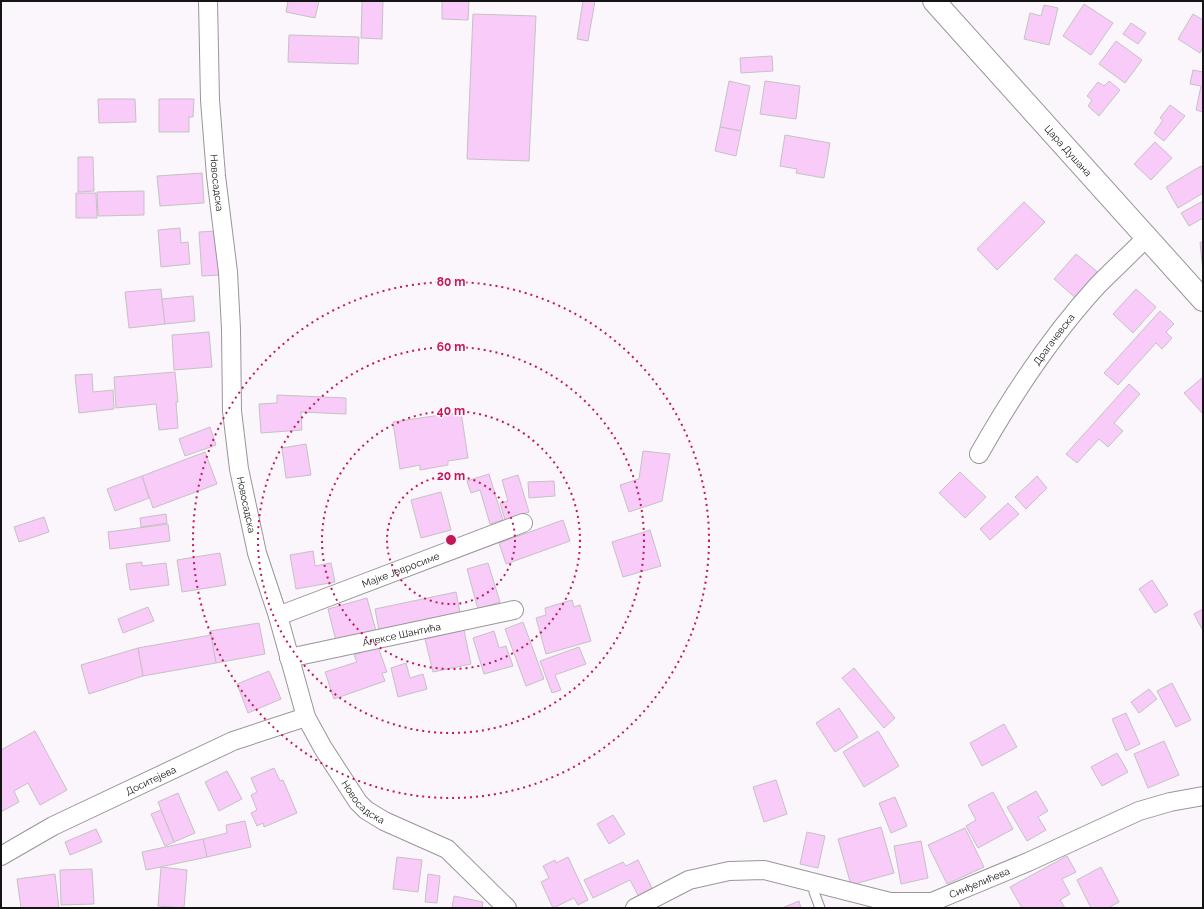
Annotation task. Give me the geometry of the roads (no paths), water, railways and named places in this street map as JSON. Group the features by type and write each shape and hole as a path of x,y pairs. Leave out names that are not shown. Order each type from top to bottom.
{"main road":[{"name":"Цара Душана","path":"934,1 1203,300"}],"street":[{"name":"Новосадска","path":"208,1 210,100 216,176 228,272 231,329 232,411 239,469 257,553 278,616 306,717 323,748 358,802 366,810 384,821 447,848 507,908"},
{"name":"Драгачевска","path":"980,454 1017,391 1064,326 1098,285 1146,238"},
{"name":"Мајке Јевросиме","path":"278,616 523,523"},
{"name":"Алексе Шантића","path":"289,658 514,610"},
{"name":"Доситејева","path":"1,856 53,826 233,741 306,717"},
{"name":"Синђелићева","path":"635,908 689,880 729,871 764,870 890,902 932,902 1028,862 1139,811 1170,802 1203,796"}],"lane":[{"path":"814,882 814,892 820,908"}]}
